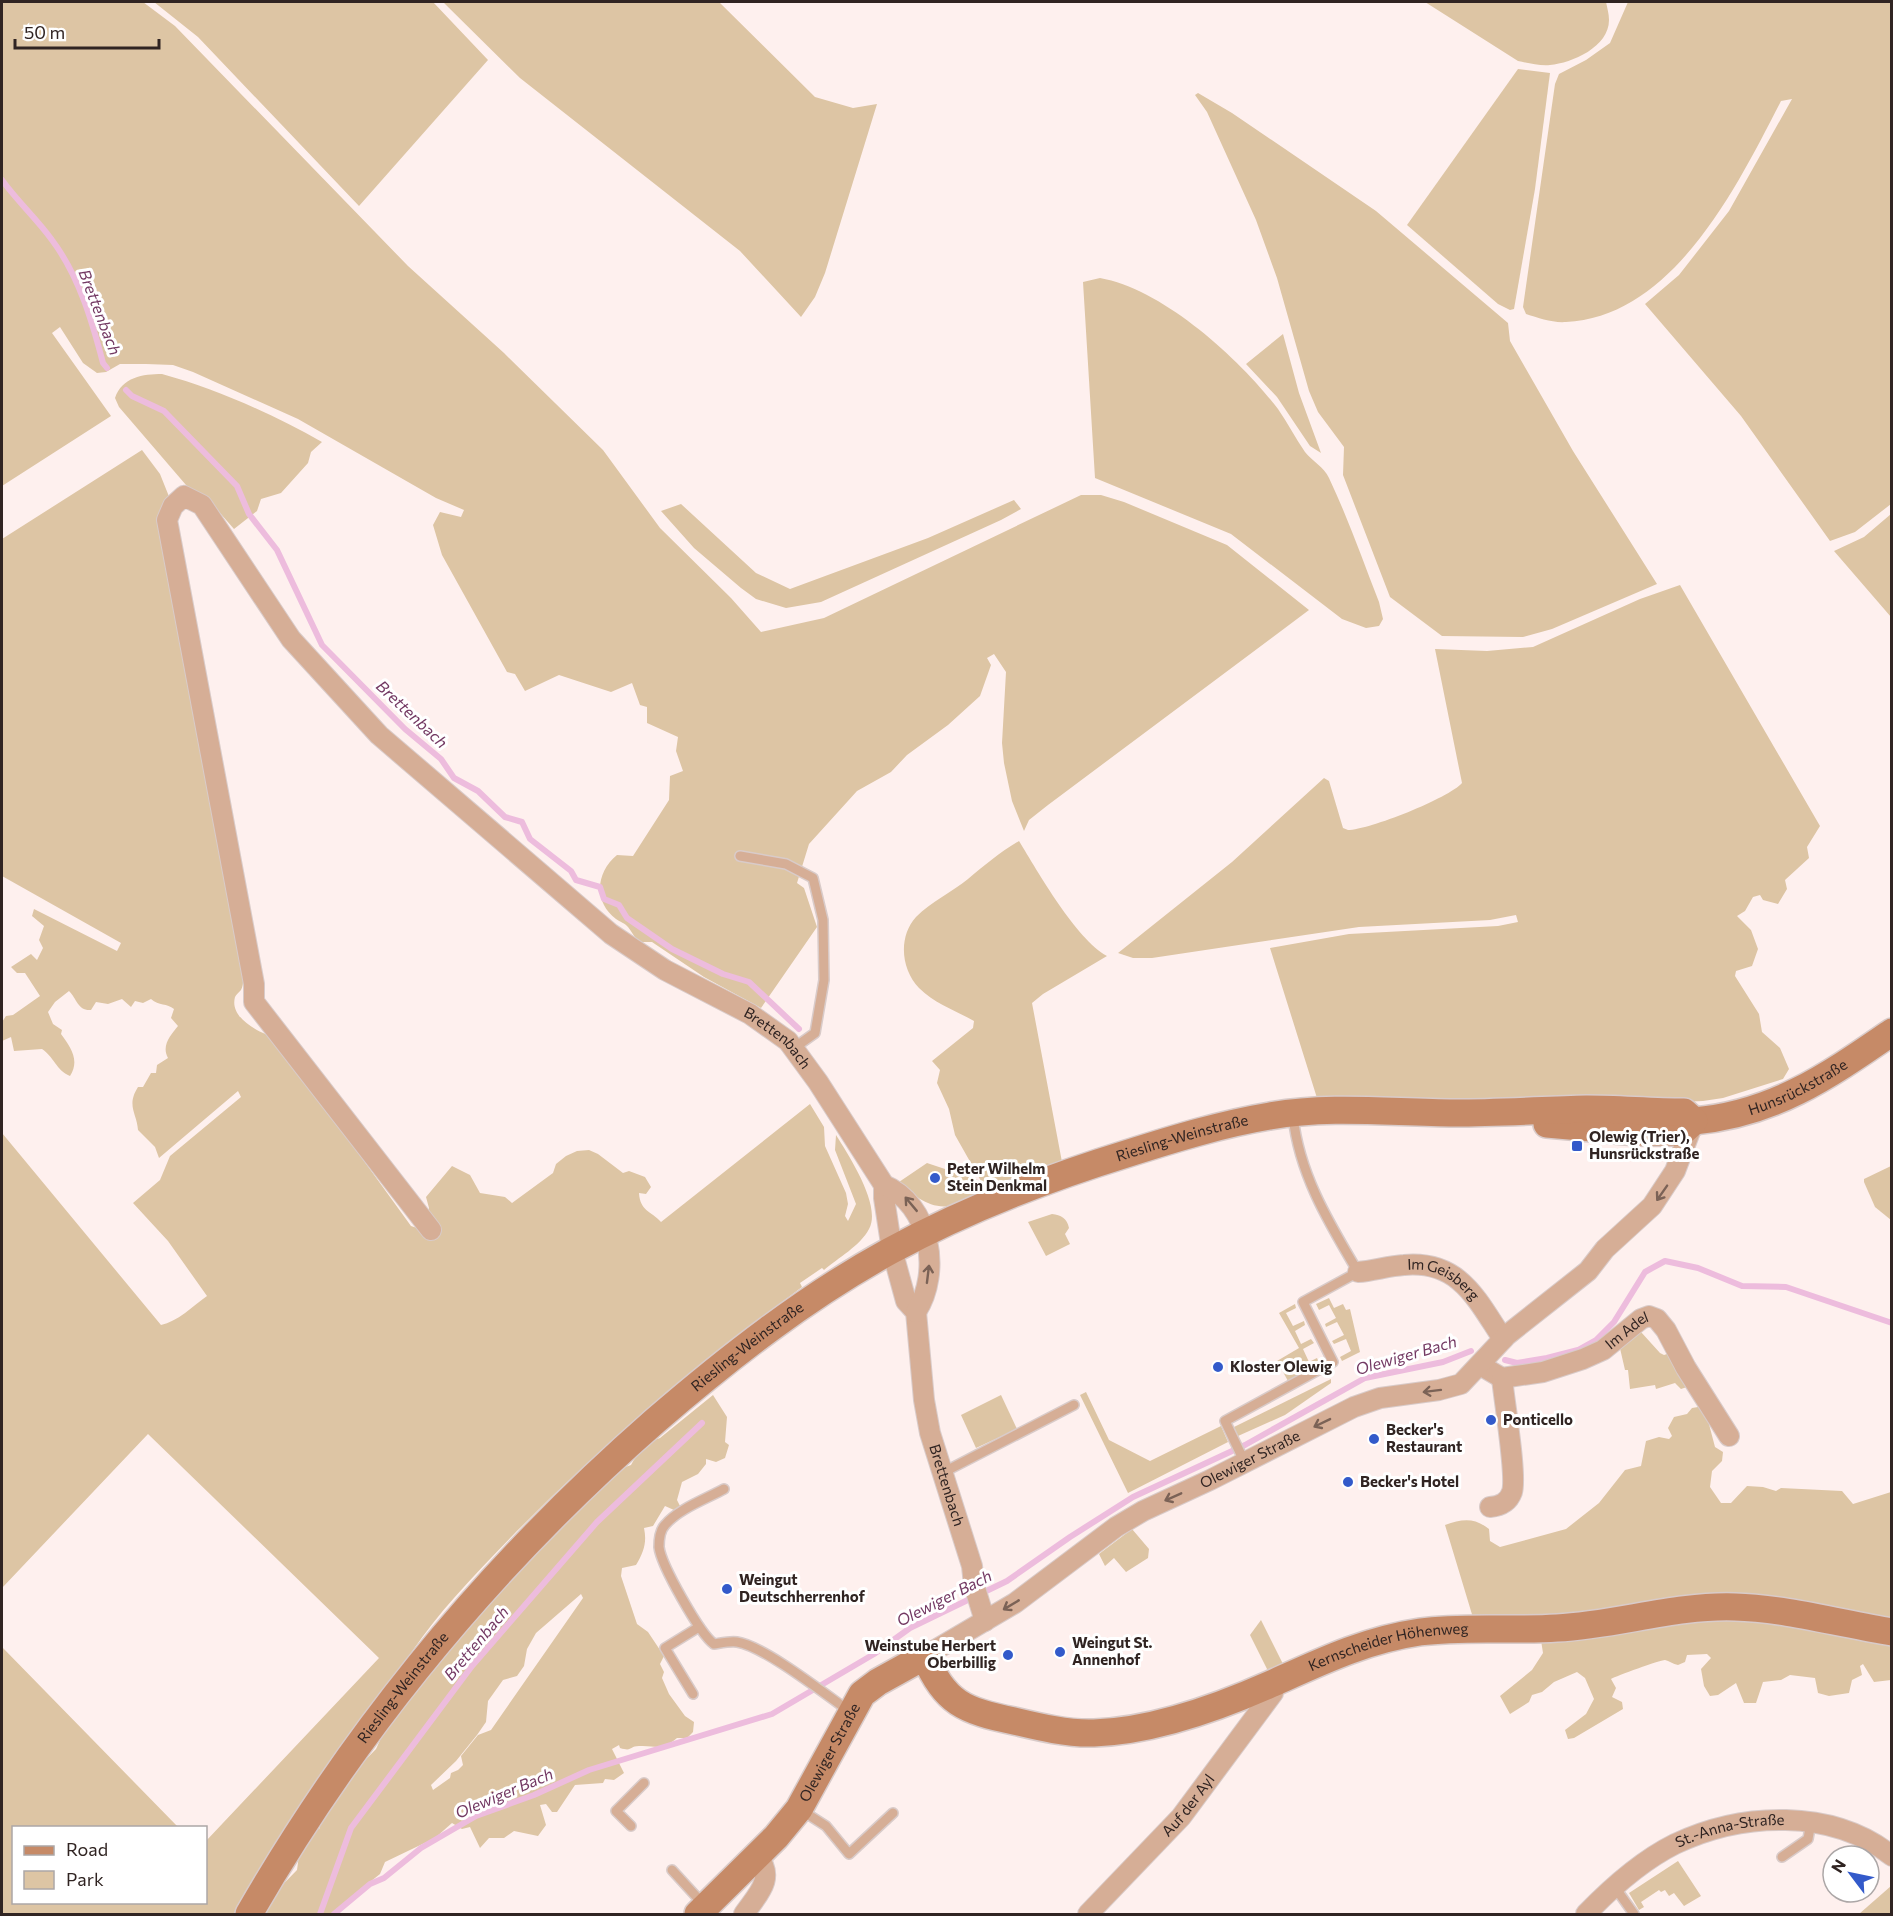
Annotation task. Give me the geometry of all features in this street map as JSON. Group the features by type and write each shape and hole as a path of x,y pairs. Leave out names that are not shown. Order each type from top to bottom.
{"main road":[{"name":"Hunsrückstraße","path":"1694,1121 1745,1113 1778,1101 1835,1071 1892,1032"},
{"name":"Riesling-Weinstraße","path":"249,1914 293,1839 388,1707 437,1643 553,1514 705,1377 816,1296 892,1250 1002,1198 1080,1168 1191,1135 1293,1113 1343,1109 1455,1113 1637,1132 1682,1132 1694,1121"},
{"name":"Kernscheider Höhenweg","path":"925,1656 941,1689 963,1705 992,1716 1075,1732 1119,1730 1178,1719 1271,1684 1311,1664 1372,1641 1450,1629 1559,1628 1688,1610 1735,1607 1892,1632"},
{"name":"Olewiger Straße","path":"702,1910 757,1857 799,1809 851,1713 868,1688 925,1656"}],"street":[{"name":"Brettenbach","path":"431,1230 254,1002 254,984 167,520 173,506 184,496 202,505 291,639 379,735 611,934 665,970 750,1014 794,1048 884,1185 892,1250 906,1301 916,1312"},
{"name":"Olewiger Straße","path":"925,1656 982,1612 1050,1579 1129,1518 1243,1459 1354,1407 1380,1398 1456,1386 1471,1376 1503,1339 1588,1271 1605,1248 1652,1206 1675,1171 1694,1121"},
{"name":"Brettenbach","path":"884,1185 896,1190 913,1205 925,1233 928,1275 924,1299 916,1312 924,1400 942,1473 972,1566 974,1585 982,1612"},
{"name":"Im Geisberg","path":"1358,1272 1407,1264 1447,1272 1466,1284 1503,1339"},
{"name":"Im Adel","path":"1502,1378 1543,1372 1583,1359 1612,1344 1641,1319 1649,1316 1658,1319 1666,1330 1686,1368 1729,1436"},
{"path":"1480,1365 1502,1378 1513,1483 1508,1500 1499,1506 1490,1508"},
{"name":"Auf der Ayl","path":"1089,1914 1193,1802 1273,1693 1271,1684"},
{"name":"St.-Anna-Straße","path":"1586,1914 1614,1886 1670,1847 1711,1831 1763,1821 1811,1822 1852,1832 1892,1856"},
{"path":"744,1914 767,1876 765,1866 757,1857"}],"lane":[{"path":"740,856 786,864 813,878 823,920 824,980 815,1033 794,1048"},
{"path":"1243,1459 1225,1421 1333,1362 1303,1302 1358,1272 1321,1208 1296,1146 1293,1113"},
{"path":"942,1473 1074,1405"},
{"path":"724,1489 675,1517 664,1526 660,1536 662,1556 699,1628 714,1644 737,1642 754,1648 805,1679 851,1713"},
{"path":"693,1694 665,1648 699,1628"},
{"path":"631,1827 616,1811 644,1783"},
{"name":"Olewiger Straße","path":"799,1809 826,1826 849,1854 893,1813"},
{"path":"1782,1857 1808,1839 1811,1822"},
{"path":"672,1870 702,1910"},
{"path":"1614,1886 1634,1914"}],"green space":[{"path":"2,2 143,2 175,26 408,266 504,353 603,450 660,528 731,598 761,632 824,618 1081,495 1101,495 1124,502 1227,545 1309,610 1048,805 1029,820 1024,831 1012,801 1004,763 1002,743 1006,672 994,654 987,658 991,665 980,696 948,725 907,755 891,772 857,791 809,844 797,883 804,888 817,927 761,1008 704,977 652,942 639,942 627,926 616,919 604,904 600,887 605,870 617,855 633,856 669,800 670,776 683,771 676,751 678,737 647,723 647,707 640,705 632,683 611,692 559,675 525,691 515,674 507,672 442,555 433,525 440,512 461,517 464,510 436,498 298,419 193,372 173,365 120,364 106,372 97,373 83,363 60,327 52,333 111,416 2,486"},
{"path":"154,2 433,2 488,60 359,206 198,37"},
{"path":"443,2 719,2 815,97 853,108 877,104 825,273 815,297 801,317 740,251 520,78"},
{"path":"1425,2 1606,2 1609,20 1603,38 1588,52 1559,64 1538,65 1518,61"},
{"path":"1628,2 1891,2 1891,504 1855,532 1830,541 1741,416 1645,304 1679,275 1729,211 1792,99 1781,101 1723,206 1698,241 1670,272 1639,297 1604,314 1566,322 1551,321 1526,314 1523,307 1555,84 1559,74 1586,60 1610,43"},
{"path":"1518,69 1550,73 1535,189 1514,309 1510,310 1498,304 1407,225"},
{"path":"1198,93 1232,113 1376,211 1508,323 1510,341 1573,451 1657,584 1552,629 1523,637 1442,636 1390,597 1343,475 1344,447 1318,412 1309,391 1277,278 1256,220 1207,112 1195,95"},
{"path":"1100,278 1149,296 1174,311 1222,348 1262,389 1278,409 1305,452 1329,478 1379,602 1383,619 1379,626 1366,628 1342,619 1231,534 1095,478 1083,282"},
{"path":"1283,334 1299,393 1321,453 1310,446 1277,397 1246,364"},
{"path":"162,374 244,403 322,442 311,452 308,463 281,493 261,499 257,511 234,529 206,497 192,492 119,407 115,398 118,391 128,381 141,376"},
{"path":"142,450 160,474 170,499 243,971 242,988 235,997 234,1005 247,1024 275,1038 411,1226 423,1230 429,1208 426,1197 452,1166 470,1175 480,1193 505,1197 512,1203 553,1173 556,1164 566,1156 577,1151 589,1150 623,1173 629,1171 645,1177 651,1187 646,1194 639,1193 641,1204 661,1222 810,1104 824,1127 825,1146 846,1193 848,1204 845,1216 848,1221 856,1204 835,1150 836,1135 862,1181 871,1208 872,1219 869,1229 854,1246 824,1270 822,1268 800,1283 802,1287 664,1395 535,1513 443,1610 319,1781 234,1914 2,1914 2,1647 177,1826 12,1826 12,1904 207,1904 207,1840 379,1658 148,1434 2,1588 2,1133 161,1325 179,1317 207,1296 168,1241 133,1203 160,1180 170,1156 241,1097 238,1091 159,1158 155,1147 138,1130 132,1104 138,1087 143,1087 151,1073 156,1073 157,1065 168,1058 166,1045 178,1026 171,1018 174,1009 151,999 143,1003 135,1001 131,1007 122,999 108,1004 96,1002 91,1010 87,1010 80,1007 69,991 55,1002 48,1012 53,1024 62,1030 61,1034 73,1054 74,1065 70,1076 61,1070 42,1049 14,1051 11,1037 2,1041 2,1022 6,1016 13,1015 40,996 25,973 17,973 11,967 31,954 37,960 43,948 39,940 44,926 32,916 34,909 117,951 121,943 2,876 2,539"},
{"path":"1014,500 1021,509 1001,520 821,602 786,608 756,599 741,588 694,548 661,511 681,504 756,573 790,589 928,538"},
{"path":"1891,514 1891,617 1834,551 1864,537"},
{"path":"1680,585 1820,826 1807,847 1809,858 1785,880 1787,889 1778,904 1763,900 1760,895 1753,897 1745,911 1737,916 1751,930 1758,949 1752,966 1736,971 1735,976 1759,1014 1762,1032 1780,1048 1789,1069 1783,1079 1723,1098 1680,1102 1638,1097 1634,1103 1317,1098 1270,948 1349,934 1498,926 1518,922 1516,915 1490,920 1359,927 1152,958 1133,958 1118,953 1232,862 1324,778 1329,781 1343,828 1348,830 1373,825 1408,812 1442,797 1462,783 1435,649 1487,651 1533,647 1640,599"},
{"path":"1019,841 1047,887 1071,920 1095,947 1107,956 1032,1003 1062,1162 950,1206 935,1205 922,1200 899,1182 927,1163 981,1181 955,1135 949,1109 937,1083 940,1070 932,1061 973,1028 974,1021 945,1006 919,988 908,972 905,962 906,934 910,925 922,912"},
{"path":"1891,1166 1891,1220 1875,1207 1864,1179"},
{"path":"1052,1214 1061,1216 1067,1222 1069,1228 1065,1234 1070,1244 1046,1256 1028,1222"},
{"path":"1329,1298 1334,1308 1343,1304 1346,1310 1350,1309 1360,1352 1342,1361 1340,1357 1351,1351 1346,1339 1334,1344 1332,1341 1344,1335 1337,1322 1326,1327 1325,1324 1336,1318 1329,1305 1319,1310 1316,1304"},
{"path":"1295,1304 1296,1308 1286,1313 1293,1326 1304,1321 1305,1325 1295,1331 1301,1344 1311,1339 1314,1343 1303,1349 1309,1362 1317,1358 1319,1363 1288,1381 1277,1361 1299,1348 1279,1313"},
{"path":"1641,1332 1660,1353 1664,1355 1673,1352 1687,1387 1681,1389 1675,1383 1656,1389 1655,1385 1630,1389 1628,1370 1625,1370 1619,1344"},
{"path":"1331,1379 1331,1383 1285,1415 1238,1436 1234,1427"},
{"path":"1086,1392 1109,1440 1150,1461 1221,1426 1228,1442 1128,1493 1080,1395"},
{"path":"713,1395 727,1417 725,1442 729,1445 725,1458 716,1462 706,1459 706,1464 698,1474 682,1482 677,1500 681,1508 674,1510 665,1506 653,1526 644,1528 645,1542 641,1556 636,1565 622,1568 621,1576 637,1624 648,1632 664,1656 660,1664 664,1672 662,1678 669,1694 685,1716 694,1722 693,1732 687,1738 677,1738 658,1747 636,1746 627,1749 620,1748 619,1745 612,1749 624,1773 614,1780 605,1779 603,1783 575,1785 557,1812 552,1812 546,1804 540,1805 546,1825 538,1836 514,1831 504,1838 489,1838 480,1848 470,1827 462,1829 452,1823 435,1838 385,1862 380,1874 345,1902 337,1914 254,1914 297,1870 300,1848 308,1836 320,1828 320,1821 343,1783 376,1749 382,1736 432,1666 609,1473 631,1465 643,1449","holes":["581,1594 583,1598 491,1730 478,1735 461,1756 463,1765 433,1790 431,1785 456,1761 486,1722 488,1701 503,1680 517,1676 524,1666 527,1649 536,1633"]},
{"path":"1001,1395 1017,1429 976,1448 961,1415"},
{"path":"1692,1408 1705,1409 1715,1447 1723,1452 1722,1461 1712,1471 1710,1487 1721,1503 1731,1503 1747,1486 1776,1491 1781,1488 1842,1491 1853,1504 1891,1492 1891,1680 1874,1682 1863,1664 1860,1666 1862,1675 1852,1680 1849,1693 1829,1696 1818,1693 1815,1678 1790,1675 1781,1680 1763,1682 1756,1703 1744,1703 1736,1683 1718,1695 1710,1696 1704,1686 1701,1669 1711,1658 1707,1654 1687,1655 1685,1662 1678,1665 1665,1660 1611,1679 1616,1688 1612,1697 1622,1702 1623,1709 1574,1738 1568,1739 1565,1730 1586,1714 1594,1699 1585,1678 1577,1672 1554,1682 1542,1692 1532,1695 1529,1702 1510,1714 1500,1696 1532,1670 1543,1653 1540,1634 1474,1621 1445,1525 1462,1520 1478,1522 1489,1529 1490,1541 1500,1547 1566,1529 1599,1503 1625,1470 1641,1466 1646,1441 1659,1437 1669,1439 1672,1436 1668,1428 1674,1417 1687,1414"},
{"path":"1132,1529 1149,1549 1148,1558 1126,1572 1114,1558 1105,1566 1099,1554"},
{"path":"1261,1620 1285,1668 1270,1675 1250,1635"},
{"path":"1678,1861 1701,1896 1684,1906 1674,1893 1669,1896 1665,1890 1661,1892 1659,1890 1641,1902 1644,1907 1639,1910 1629,1893"},
{"path":"1891,1886 1891,1914 1859,1914 1870,1904 1881,1904 1881,1895"}],"waterway":[{"name":"Brettenbach","path":"2,180 46,232 70,268 84,299 103,363 107,368"},
{"name":"Brettenbach","path":"126,390 132,396 164,411 237,486 249,514 277,550 322,645 405,729 441,759 454,778 478,791 505,817 522,822 530,839 571,871 576,880 600,887 604,899 619,905 627,918 672,949 723,974 749,982 799,1029"},
{"name":"Olewiger Bach","path":"1505,1360 1517,1363 1547,1358 1578,1350 1596,1340 1614,1322 1645,1272 1665,1261 1698,1268 1742,1286 1786,1287 1892,1323"},
{"name":"Olewiger Bach","path":"334,1914 370,1884 384,1878 421,1848 476,1816 534,1795 589,1770 772,1714 874,1654 910,1628 1007,1581 1133,1497 1245,1445 1365,1378 1443,1362 1471,1351"},
{"name":"Brettenbach","path":"320,1914 351,1828 472,1666 597,1522 702,1423"}],"place":[{"name":"Olewig (Trier), Hunsrückstraße","path":"1577,1146"},
{"name":"Peter Wilhelm Stein Denkmal","path":"935,1178"},
{"name":"Kloster Olewig","path":"1218,1367"},
{"name":"Ponticello","path":"1491,1420"},
{"name":"Becker's Restaurant","path":"1374,1439"},
{"name":"Becker's Hotel","path":"1348,1482"},
{"name":"Weingut Deutschherrenhof","path":"727,1589"},
{"name":"Weingut St. Annenhof","path":"1060,1652"},
{"name":"Weinstube Herbert Oberbillig","path":"1008,1655"}]}
